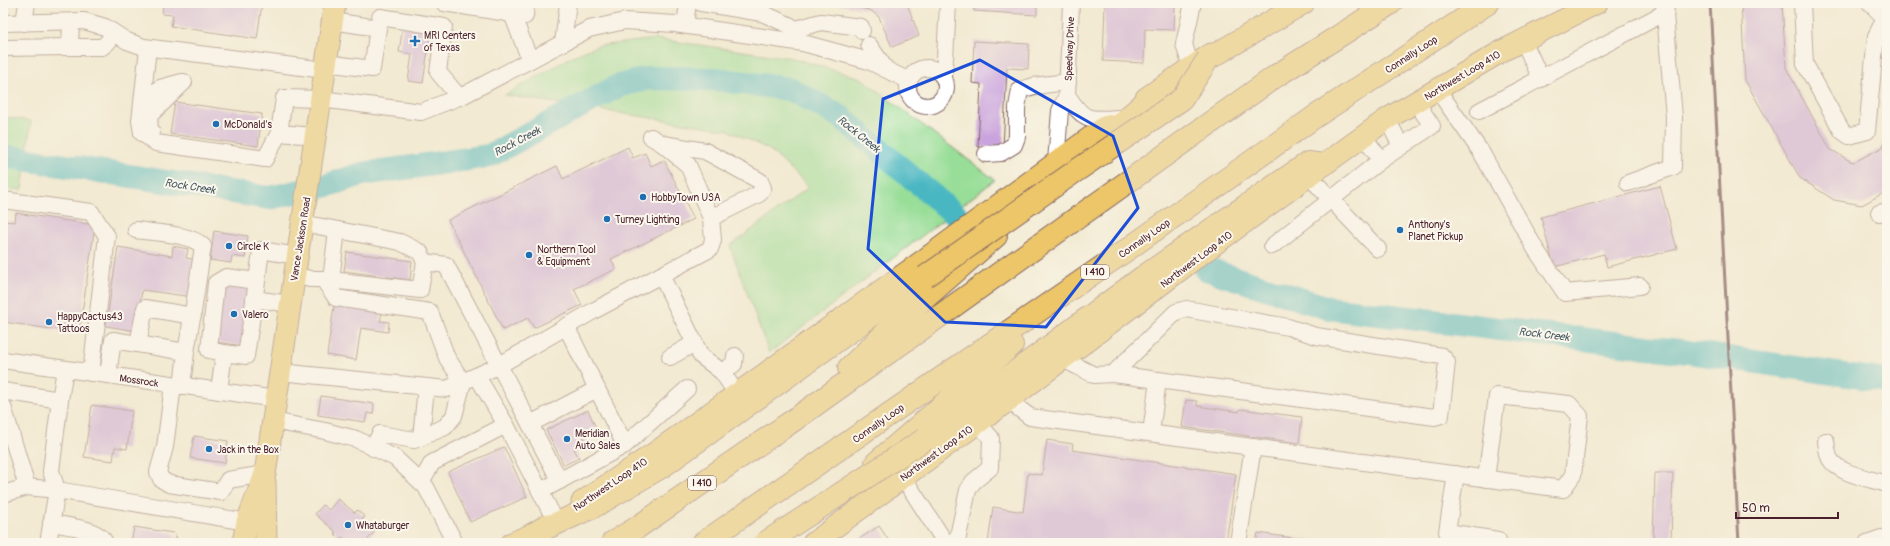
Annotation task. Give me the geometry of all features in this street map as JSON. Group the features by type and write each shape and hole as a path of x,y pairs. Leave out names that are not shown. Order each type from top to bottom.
{"highway":[{"path":"533,534 593,507 663,466 924,277 1182,99 1199,63 1303,3"},
{"name":"I 410","path":"612,543 635,529 791,422 1276,76 1391,3"},
{"name":"Connally Loop","path":"703,543 1096,272 1316,116 1488,3"},
{"path":"791,422 891,328 1161,88"},
{"path":"765,543 925,439 1137,282 1308,163 1316,170"},
{"path":"785,543 1096,272"}],"main road":[{"name":"Northwest Loop 410","path":"512,543 533,534 610,484 925,259 1118,118 1291,3"},
{"name":"Northwest Loop 410","path":"813,543 1009,400 1197,257 1387,119 1523,40 1597,3"},
{"name":"Vance Jackson Road","path":"266,543 267,523 265,474 333,12"},
{"name":"Vance Jackson Road","path":"243,543 247,522 265,474"}],"street":[{"path":"24,23 27,3"},
{"path":"444,3 525,16 526,3"},
{"path":"563,43 568,3"},
{"path":"684,25 688,3"},
{"path":"701,3 762,14 790,26 798,37"},
{"path":"944,77 935,69 922,68 916,71 909,81 908,87 912,98 917,102 929,106 940,101 944,96 946,90 944,77 948,3"},
{"name":"Speedway Drive","path":"1056,162 1060,111 1067,89 1071,3"},
{"path":"1193,3 1184,44 1199,63"},
{"path":"1802,3 1805,64 1842,131 1850,136 1867,131 1876,36 1886,18 1870,3"},
{"path":"1479,111 1665,8 1674,117 1673,167 1628,183"},
{"path":"333,12 378,28"},
{"path":"512,14 530,60"},
{"path":"3,23 84,22 105,27 127,41 148,48 326,67 372,69 380,17 444,27 438,72 458,97"},
{"path":"148,48 146,80 140,121 142,133 156,143 265,159 279,133 284,98 321,99 421,112 458,97 589,29 625,21 684,25 798,37 869,60 909,81"},
{"path":"70,47 71,22"},
{"path":"798,37 821,22 861,27 862,31"},
{"path":"3,48 102,47 108,42 113,32"},
{"path":"1523,40 1541,78"},
{"path":"869,45 886,69"},
{"path":"184,82 149,116 150,130 156,135 255,151 270,151"},
{"path":"986,154 1001,153 1014,145 1017,137 1017,107 1020,90 1034,86 1067,89"},
{"name":"Speedway Drive","path":"1067,89 1078,112 1085,117 1098,119 1118,118"},
{"path":"1437,89 1480,152 1536,250 1565,293 1640,286"},
{"path":"1272,246 1381,160 1432,126 1416,102"},
{"path":"1387,119 1401,146"},
{"path":"279,133 315,139"},
{"path":"1363,136 1381,160"},
{"path":"280,372 446,389 498,366 566,326 710,249 713,240 711,218 688,165 657,140 705,151 760,181 763,188 758,194 711,218"},
{"path":"1316,170 1331,198 1378,249"},
{"path":"3,200 91,212 107,236 91,373"},
{"path":"302,222 400,242 420,252 425,262 420,290 447,358 470,379 506,425 555,520"},
{"path":"136,230 183,237 199,242 202,246 193,316 186,352 169,416 165,447 158,472 161,480 169,484 221,492 228,480 265,474"},
{"path":"338,230 327,279 336,298 430,312"},
{"path":"257,281 226,277 216,283 209,350 246,356 262,250 296,265 310,279 327,279 420,290"},
{"path":"425,262 446,265 560,481"},
{"path":"660,275 701,356 722,372 737,394"},
{"path":"254,299 290,304"},
{"path":"138,344 145,308 193,316"},
{"path":"1063,359 1094,375 1113,374 1435,417 1441,415 1447,362 1442,356 1316,336 1288,326 1186,309 1176,312 1113,374"},
{"path":"566,326 625,445"},
{"path":"108,375 113,340 186,352"},
{"path":"670,357 695,343"},
{"path":"219,391 224,353"},
{"path":"722,372 734,364 735,356"},
{"name":"Mossrock","path":"3,360 276,399"},
{"path":"48,543 57,490 52,471 65,369"},
{"path":"373,448 380,434 414,440 445,427 454,416 470,379"},
{"path":"1151,434 1158,380"},
{"path":"421,438 426,387"},
{"path":"530,424 597,389"},
{"path":"541,491 625,445 687,389"},
{"path":"3,391 60,400"},
{"path":"1009,400 1030,417 1563,489 1573,475 1580,416 1569,404 1497,396 1486,478"},
{"path":"3,406 27,487"},
{"path":"273,421 356,439 395,458 426,488 455,543"},
{"path":"903,477 946,542 957,541 968,490 973,482 990,468 991,438 978,423"},
{"path":"421,482 432,463 506,425"},
{"path":"1826,441 1829,456 1836,466 1842,470 1887,484"},
{"path":"1238,543 1253,447"},
{"path":"1456,474 1448,532 1498,540 1502,542"},
{"path":"3,494 27,487 57,490 247,522"},
{"path":"51,523 93,531 100,535 105,543"},
{"path":"1867,543 1881,538 1887,538"}],"highlighted area":[{"path":"980,60 1113,136 1138,208 1046,327 945,322 868,249 883,99"}],"green space":[{"path":"656,39 792,58 861,78 995,180 769,353 730,246 809,187 770,150 728,130 505,95 573,56 597,46"},
{"path":"3,117 31,121 22,190 3,188"}],"building":[{"path":"163,3 262,3 257,39 171,26 173,15 162,14"},
{"path":"829,3 907,3 919,36 892,47 879,17 870,10"},
{"path":"974,3 1037,3 1037,15 974,11"},
{"path":"1105,3 1175,3 1174,30 1145,29 1144,63 1103,61"},
{"path":"1741,3 1782,3 1786,68 1830,149 1854,162 1883,147 1887,124 1887,191 1862,205 1834,200 1800,178 1745,80"},
{"name":"MRI Centers of Texas","path":"403,25 431,29 423,83 408,81 412,54 399,52"},
{"path":"974,41 1029,44 1028,69 1007,68 1003,148 978,147 981,84 972,83"},
{"name":"McDonald's","path":"175,102 262,114 258,146 170,134"},
{"path":"628,147 633,158 645,153 651,166 664,160 694,219 611,259 616,269 574,289 582,305 534,328 528,318 503,330 448,220 557,166 563,179"},
{"path":"1660,186 1677,249 1607,267 1604,254 1554,267 1541,217"},
{"path":"16,213 95,225 79,333 3,322 3,221 15,222"},
{"name":"Circle K","path":"214,231 248,236 245,258 232,256 231,263 210,260"},
{"path":"173,246 188,249 186,258 198,260 193,297 142,290 136,331 106,326 118,247 172,256"},
{"path":"347,252 412,261 410,280 344,271"},
{"name":"Valero","path":"224,283 253,287 245,346 215,342"},
{"path":"334,306 382,313 380,321 389,322 388,332 361,328 356,360 327,355"},
{"path":"321,396 374,404 373,414 367,413 365,422 318,415"},
{"path":"1186,400 1197,401 1197,406 1239,412 1240,409 1302,417 1299,443 1182,427"},
{"path":"92,405 132,411 127,449 115,447 113,461 84,457"},
{"name":"Meridian Auto Sales","path":"588,410 596,428 583,435 586,443 574,449 579,458 564,465 546,430"},
{"name":"Jack in the Box","path":"194,436 228,441 225,463 190,458"},
{"path":"1047,440 1073,444 1072,450 1236,474 1226,543 988,543 993,507 1023,512 1028,473 1042,475"},
{"path":"504,447 527,497 470,522 448,472"},
{"path":"1655,473 1673,473 1671,543 1653,543"},
{"name":"Whataburger","path":"338,499 355,513 357,510 365,517 362,519 375,531 365,543 349,543 342,537 340,539 334,533 336,532 315,514 323,505 329,510"},
{"path":"879,526 889,541 887,543 853,543"},
{"path":"134,527 173,533 177,537 169,543 131,543"},
{"path":"1258,533 1322,542 1256,543"},
{"path":"70,540 85,542 85,543 70,543"}],"waterway":[{"name":"Rock Creek","path":"3,156 269,198 328,185 362,174 489,156 618,86 649,78 713,79 790,89 841,117 958,217"},
{"name":"Rock Creek","path":"1206,269 1328,308 1688,352 1887,381"}],"railway":[{"path":"1710,3 1739,543"}],"place":[{"name":"MRI Centers of Texas","path":"415,41"},
{"name":"McDonald's","path":"216,124"},
{"name":"HobbyTown USA","path":"643,197"},
{"name":"Turney Lighting","path":"607,219"},
{"name":"Anthony's Planet Pickup","path":"1400,230"},
{"name":"Circle K","path":"229,246"},
{"name":"Northern Tool & Equipment","path":"529,255"},
{"name":"Valero","path":"234,314"},
{"name":"HappyCactus43 Tattoos","path":"49,322"},
{"name":"Meridian Auto Sales","path":"567,439"},
{"name":"Jack in the Box","path":"209,449"},
{"name":"Whataburger","path":"348,525"}]}
